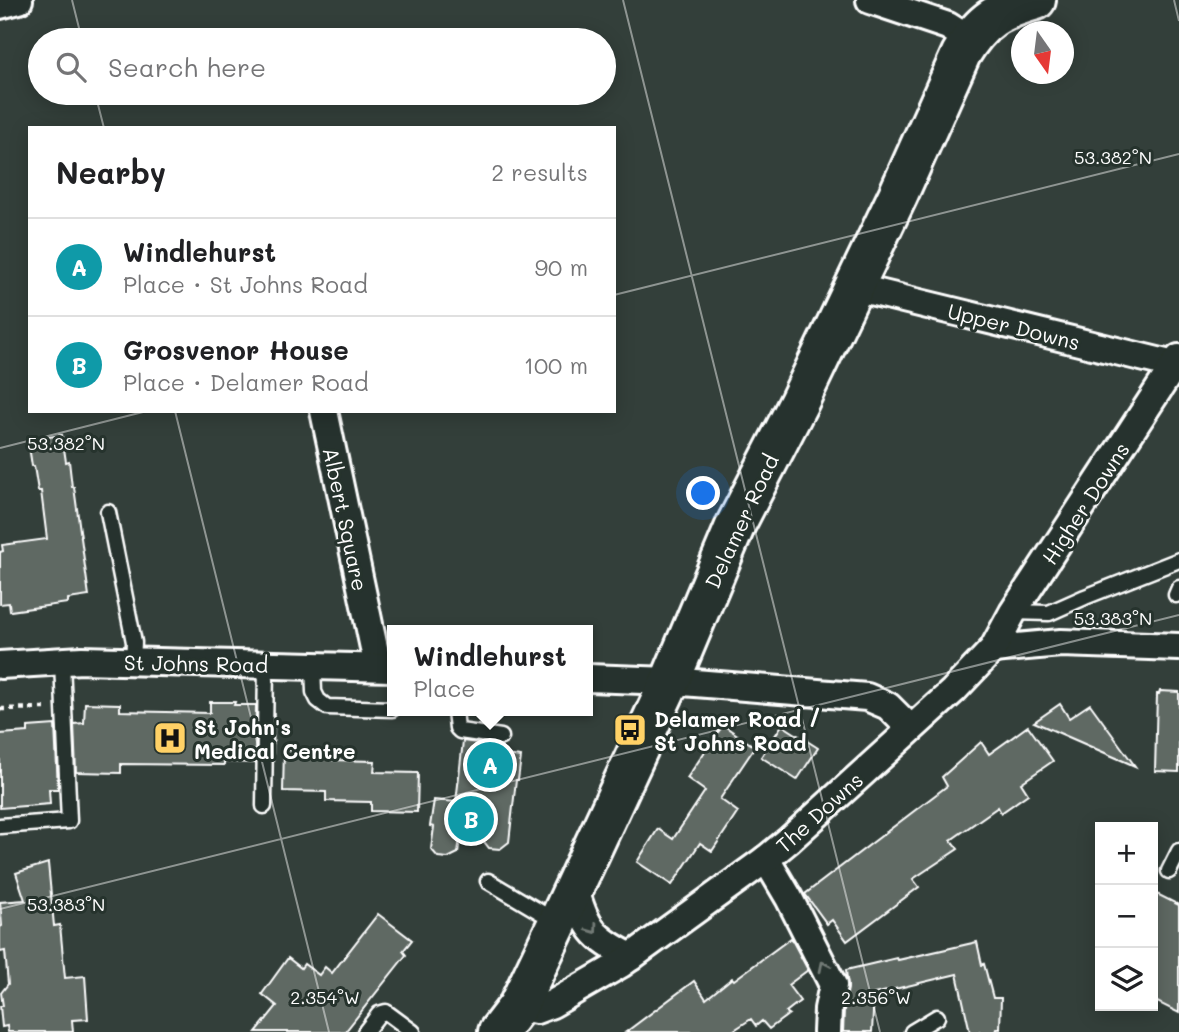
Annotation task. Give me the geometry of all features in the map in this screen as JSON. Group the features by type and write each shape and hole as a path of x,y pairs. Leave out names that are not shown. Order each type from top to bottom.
{"street":[{"path":"0,5 19,0"},
{"path":"870,0 948,26 982,19 1036,0"},
{"name":"Delamer Road","path":"508,1019 558,922 670,681 736,524 799,402 898,195 961,54 982,19"},
{"name":"Upper Downs","path":"854,287 1177,361"},
{"name":"Higher Downs","path":"993,649 1013,612 1177,361"},
{"name":"Albert Square","path":"324,413 385,668"},
{"path":"993,649 1061,643 1179,647"},
{"name":"The Downs","path":"508,1019 552,1004 631,957 766,859 953,691 993,649"},
{"name":"St Johns Road","path":"0,665 82,660 385,668"},
{"path":"593,678 670,681 867,697 888,706 910,728"},
{"path":"766,859 833,985 827,1032"},
{"path":"574,887 583,914 595,934 609,946 631,957"}],"lane":[{"path":"108,512 134,642 134,662"},
{"path":"1013,612 1049,612 1179,560"},
{"path":"0,826 69,821 62,662"},
{"path":"264,806 266,665"},
{"path":"313,666 314,692 327,707 387,709"},
{"path":"456,716 460,731 501,737"},
{"path":"1168,871 1179,851"},
{"path":"488,881 558,922"},
{"path":"365,1032 379,1014 386,1012 413,1032"},
{"path":"912,1032 937,1017"}],"path":[{"path":"0,709 64,707"}],"building":[{"path":"62,435 66,462 69,461 74,487 89,596 68,599 68,603 10,611 9,603 0,604 2,545 47,539 41,491 38,491 28,440"},
{"path":"1160,691 1179,692 1179,772 1155,771 1157,694"},
{"name":"St John's Medical Centre","path":"210,702 256,705 255,763 121,764 121,773 76,772 74,724 84,723 85,703 120,704 120,711 210,713"},
{"path":"1060,704 1069,718 1090,704 1135,766 1034,722"},
{"path":"55,725 58,789 49,789 50,804 0,808 0,734 28,732 28,727"},
{"path":"723,725 755,747 720,799 738,812 712,851 700,843 672,885 637,862 658,829 673,839 705,791 687,778"},
{"path":"782,725 818,748 797,780 761,757"},
{"path":"1028,726 1053,761 1021,783 1028,794 1001,813 998,807 951,840 958,849 913,879 919,887 847,941 832,920 827,924 805,894 947,786 942,777 981,742 989,754"},
{"path":"463,741 499,746 499,754 521,757 509,842 500,849 489,848 463,815 458,853 448,858 438,857 431,849 434,827 430,826 434,800 456,802"},
{"path":"284,750 331,751 330,760 375,761 374,772 418,773 417,812 371,811 371,802 326,801 326,792 283,791"},
{"path":"48,863 54,926 60,925 65,978 85,976 88,1019 72,1020 73,1032 8,1032 7,1026 2,1027 0,1006 3,1006 1,993 8,984 5,951 0,952 0,902 25,900 16,873"},
{"path":"1158,894 1179,905 1179,1013 1158,1002"},
{"path":"378,914 412,940 403,951 406,955 345,1032 256,1032 277,1006 262,994 288,958 301,968 304,964 319,975 325,967 332,973"},
{"path":"791,938 808,970 788,985 800,1001 786,1012 789,1014 769,1029 762,1021 756,1026 751,1019 731,1032 626,1032 694,981 706,999"},
{"path":"977,942 993,998 1001,998 1000,1029 996,1032 970,1032 957,974 874,994 872,1032 843,1032 848,988 846,970"}],"place":[{"name":"Delamer Road / St Johns Road","path":"630,730"},
{"name":"St John's Medical Centre","path":"170,738"},
{"name":"Windlehurst","path":"490,765"},
{"name":"Grosvenor House","path":"471,819"}]}
